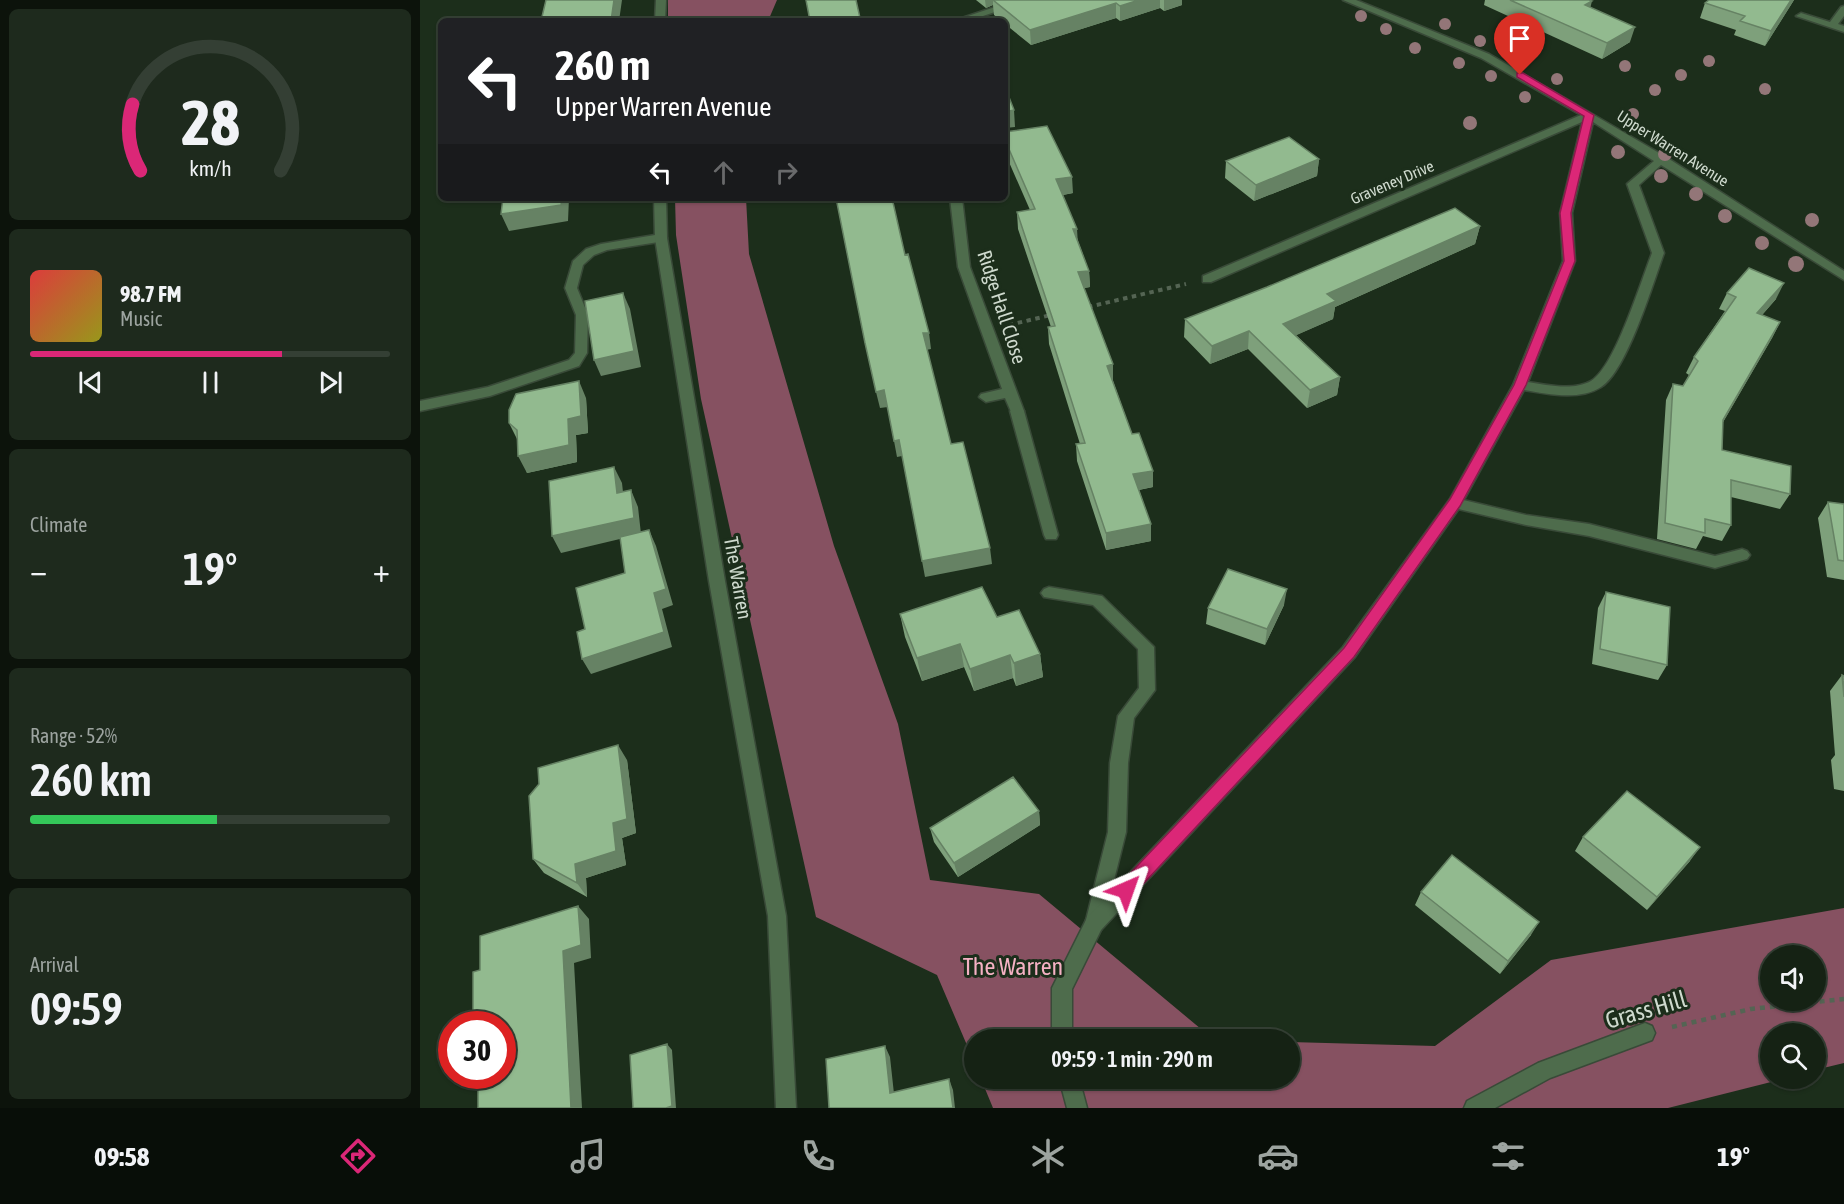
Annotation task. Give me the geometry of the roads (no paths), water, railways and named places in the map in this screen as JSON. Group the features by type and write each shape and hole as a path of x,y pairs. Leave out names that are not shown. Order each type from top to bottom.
{"street":[{"path":"660,18 661,0"},
{"path":"968,18 1026,0"},
{"name":"Upper Warren Avenue","path":"1348,0 1485,56 1590,115 1662,159 1844,276"},
{"path":"1832,25 1844,9"},
{"path":"1802,16 1844,29"},
{"path":"1094,924 1349,652 1455,503 1520,385 1569,261 1566,213 1590,115"},
{"name":"Graveney Drive","path":"1207,279 1590,115"},
{"path":"1520,385 1553,390 1580,389 1600,382 1618,355 1658,253 1633,184 1662,159"},
{"name":"The Warren","path":"660,201 661,238 717,581 777,916 786,1108"},
{"name":"Ridge Hall Close","path":"956,201 964,267 1017,411 1051,535"},
{"path":"420,406 490,391 574,363 581,352 582,315 571,288 577,264 590,252 605,247 661,238"},
{"name":"Ridge Hall Close","path":"986,397 1010,392"},
{"path":"1455,503 1526,520 1589,530 1715,562 1742,555"},
{"path":"1049,593 1097,600 1146,647 1147,690 1126,716 1119,763 1118,832 1094,924 1062,987 1062,1029"},
{"name":"Grass Hill","path":"1474,1108 1545,1070 1645,1033"},
{"path":"1072,1089 1077,1108"}]}
